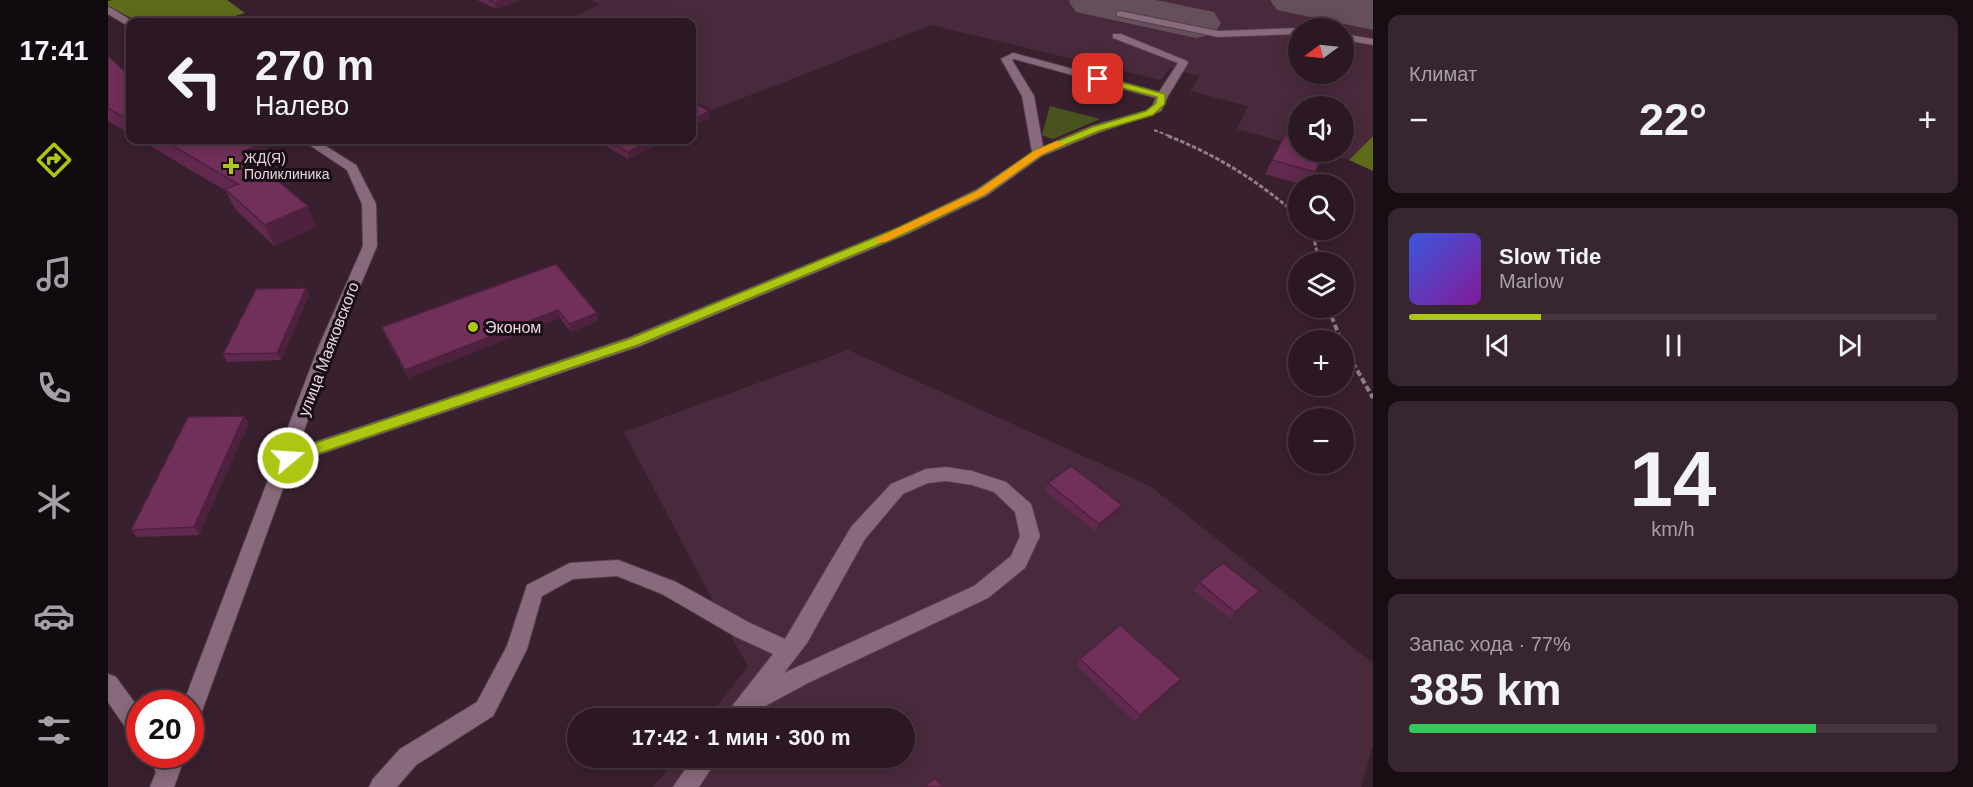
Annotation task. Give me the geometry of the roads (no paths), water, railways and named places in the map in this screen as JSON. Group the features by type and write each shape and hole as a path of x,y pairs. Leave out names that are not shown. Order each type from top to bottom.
{"street":[{"path":"108,10 126,21"},
{"path":"1112,24 1122,11 1218,34 1288,31"},
{"path":"292,443 288,458 634,342 902,231 981,193 1038,153 1095,129 1157,109 1162,96 1183,63 1182,61 1117,36"},
{"path":"1354,39 1373,42"},
{"path":"1038,153 1028,96 1006,58 1013,57 1162,96"},
{"name":"улица Маяковского","path":"199,690 326,348 370,246 369,204 352,168 314,144"},
{"path":"745,708 800,636 858,533 897,489 926,476 946,474 972,478 1000,487 1024,509 1030,536 1018,562 981,592 800,676 748,708"},
{"path":"381,787 408,757 485,708 517,649 534,591 570,571 618,568 669,588 743,630 788,651"},
{"path":"112,697 126,713"},
{"path":"685,787 699,768"}],"place":[{"name":"ЖД(Я) Поликлиника","path":"231,166"},
{"name":"Эконом","path":"473,327"}]}
